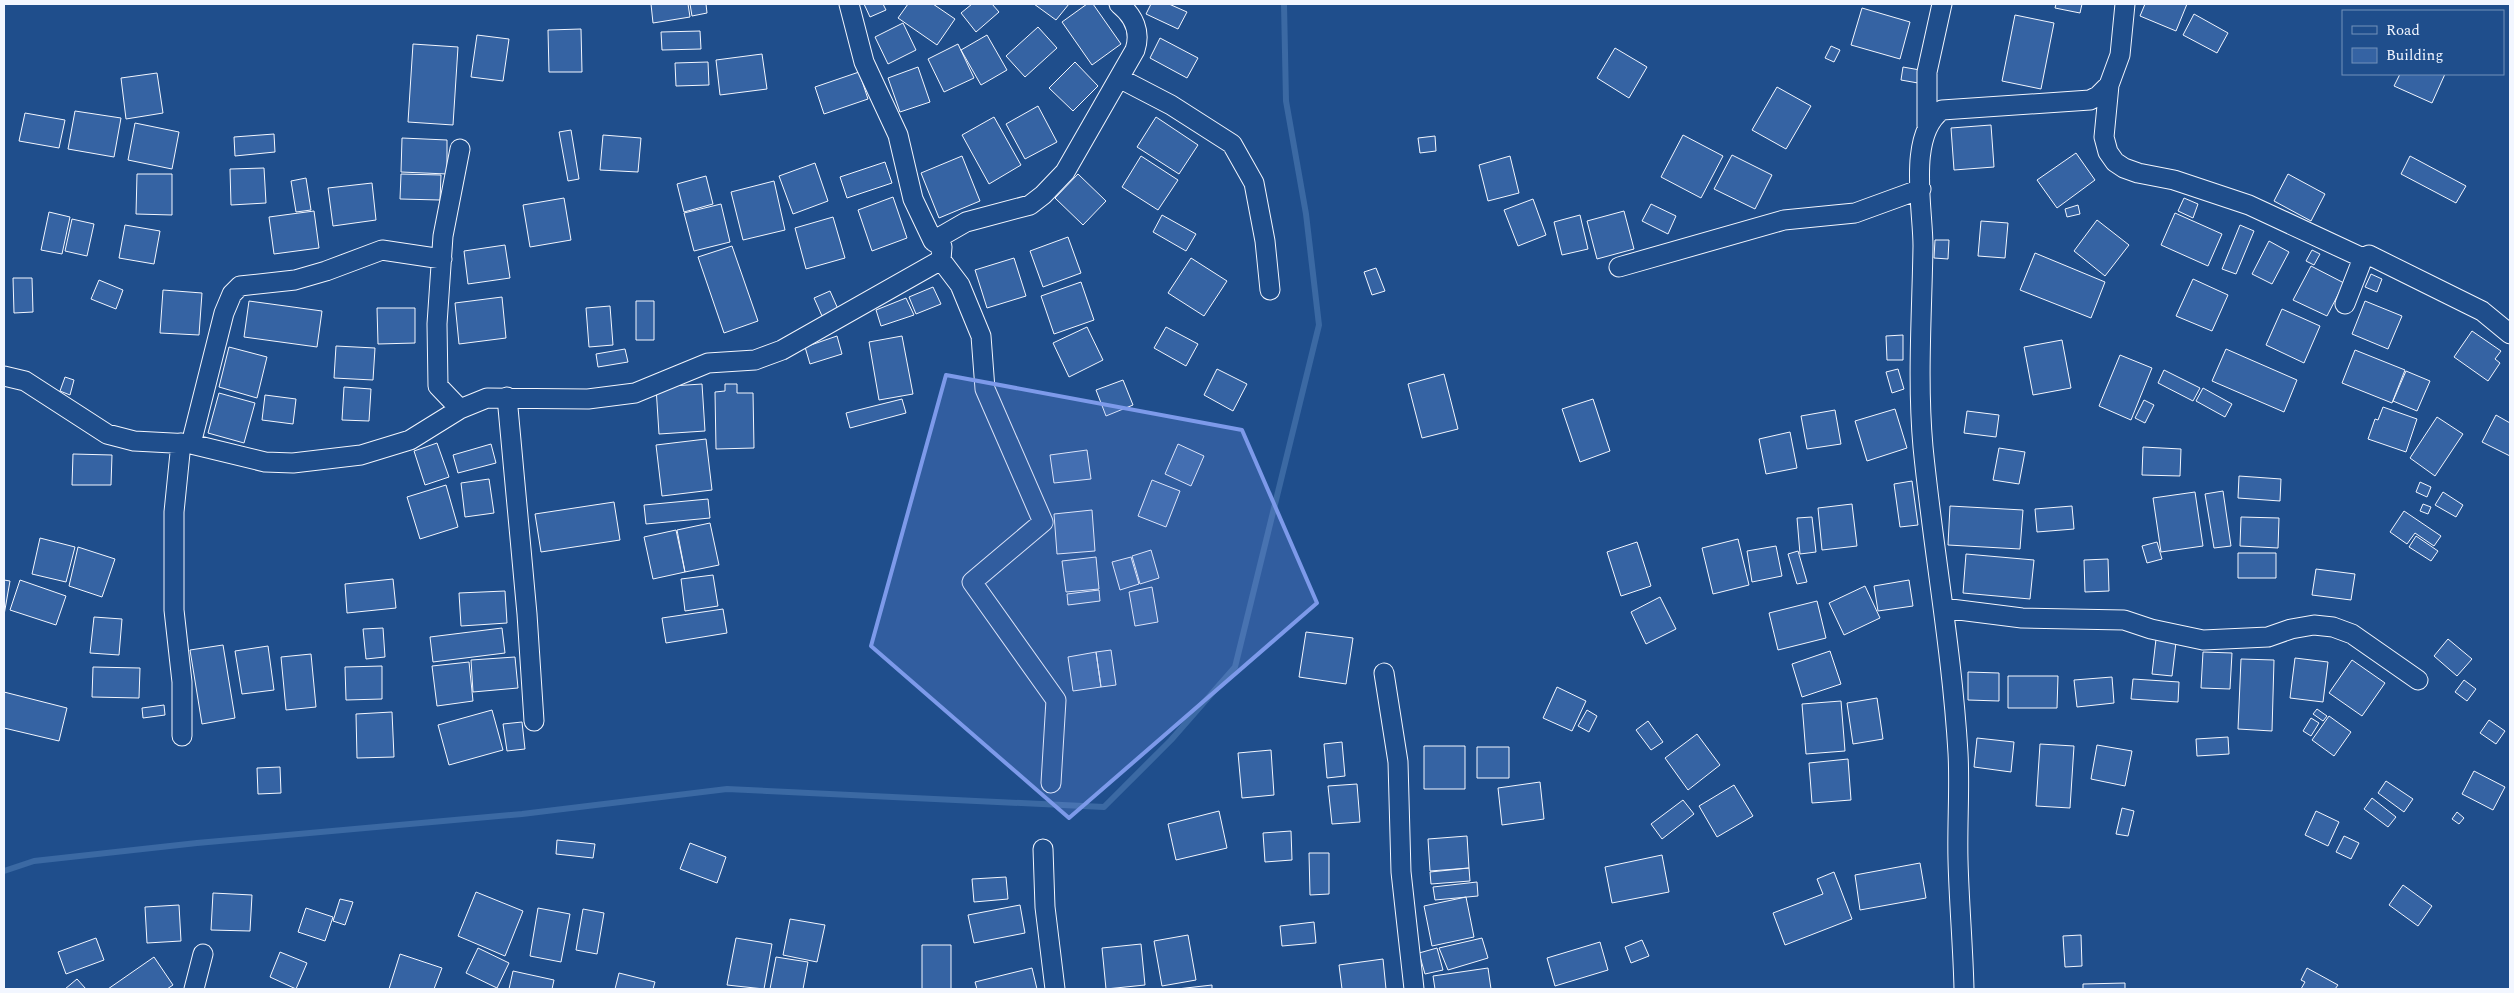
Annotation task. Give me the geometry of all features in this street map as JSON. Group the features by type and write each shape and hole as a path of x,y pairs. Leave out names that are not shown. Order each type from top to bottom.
{"street":[{"path":"849,4 864,62 898,135 913,199 933,241 942,247 941,260 960,285 981,336 986,389 1044,522 972,582 1056,700 1051,783"},
{"path":"1942,4 1927,72 1927,126 1923,141 1921,189 1923,245 1919,358 1923,445 1950,658 1958,755 1958,860 1964,989"},
{"path":"2125,4 2120,55 2109,85 2104,137 2108,152 2115,162 2124,168 2174,180 2249,205 2363,258"},
{"path":"933,241 966,222 1030,205 1043,195 1065,172 1135,50 1139,39 1135,24 1124,6"},
{"path":"1119,78 1171,105 1232,144 1254,183 1265,241 1270,290"},
{"path":"1927,126 1933,116 1942,110 2090,100 2098,96 2109,85"},
{"path":"460,149 443,236 437,324 438,386 460,409"},
{"path":"1620,267 1784,220 1855,213 1921,189"},
{"path":"182,736 182,682 174,610 174,522 186,444 224,313 232,294 240,286 295,280 326,271 382,250 442,259"},
{"path":"2345,304 2363,258 2370,255 2482,311 2510,334"},
{"path":"4,376 25,381 107,434 134,441 186,444 265,462 294,463 361,455 410,440 460,409 487,398 588,399 635,393 708,363 754,360 782,350 941,260"},
{"path":"507,397 527,614 534,721"},
{"path":"1943,608 2022,618 2124,620 2151,629 2203,640 2268,637 2291,629 2314,625 2333,627 2352,634 2418,680"},
{"path":"1384,673 1398,762 1401,872 1414,989"},
{"path":"1043,849 1045,907 1055,989"},
{"path":"194,989 203,954"}],"highlighted area":[{"path":"946,375 1242,430 1317,603 1069,818 871,646"}],"building":[{"path":"651,4 688,4 690,17 653,23"},
{"path":"690,4 706,4 707,13 692,16"},
{"path":"864,4 883,4 886,10 870,17"},
{"path":"908,4 933,4 955,19 937,45 898,18"},
{"path":"972,4 992,4 999,12 976,32 961,13"},
{"path":"1034,4 1069,4 1056,20"},
{"path":"1087,4 1093,4 1121,44 1092,65 1062,22"},
{"path":"1151,4 1169,4 1187,12 1178,29 1146,14"},
{"path":"2056,4 2082,4 2080,13 2055,8"},
{"path":"2145,4 2187,4 2176,31 2140,16"},
{"path":"1862,8 1910,22 1900,59 1851,45"},
{"path":"2194,14 2228,33 2217,53 2183,35"},
{"path":"2015,15 2054,23 2041,89 2002,81"},
{"path":"903,23 916,50 888,64 875,37"},
{"path":"1038,27 1057,48 1025,77 1006,56"},
{"path":"581,29 582,72 549,72 548,30"},
{"path":"700,31 701,49 662,50 661,32"},
{"path":"477,35 509,39 503,81 471,77"},
{"path":"987,35 1007,70 981,85 961,50"},
{"path":"1160,38 1198,58 1187,78 1150,58"},
{"path":"413,44 458,47 453,125 408,122"},
{"path":"958,44 974,78 944,92 928,59"},
{"path":"1831,46 1840,50 1834,62 1825,58"},
{"path":"1615,48 1647,67 1629,98 1597,78"},
{"path":"762,54 767,89 720,95 716,60"},
{"path":"708,62 709,85 676,86 675,63"},
{"path":"1075,62 1098,86 1073,111 1049,88"},
{"path":"918,67 930,102 900,112 888,78"},
{"path":"1903,67 1920,70 1918,83 1901,80"},
{"path":"859,72 868,99 824,114 815,87"},
{"path":"157,73 163,113 126,119 121,78"},
{"path":"2400,75 2445,75 2432,103 2394,86"},
{"path":"1777,87 1811,106 1786,149 1752,130"},
{"path":"1038,106 1057,142 1025,159 1006,124"},
{"path":"75,111 121,118 114,157 68,149"},
{"path":"25,113 65,120 59,148 19,141"},
{"path":"994,117 1021,165 989,184 962,135"},
{"path":"1156,117 1198,145 1179,174 1137,147"},
{"path":"135,123 179,132 172,169 128,160"},
{"path":"1991,125 1994,167 1954,170 1951,128"},
{"path":"571,130 579,179 568,181 559,132"},
{"path":"274,134 275,152 235,156 234,137"},
{"path":"603,135 641,138 638,172 600,170"},
{"path":"1683,135 1723,156 1701,198 1661,177"},
{"path":"1435,136 1436,151 1420,153 1418,138"},
{"path":"402,138 447,140 447,174 401,172"},
{"path":"2076,153 2095,180 2057,208 2037,180"},
{"path":"1732,155 1772,175 1755,209 1714,189"},
{"path":"962,156 980,201 939,218 921,173"},
{"path":"1141,156 1178,180 1158,210 1122,187"},
{"path":"1510,156 1519,193 1488,201 1479,165"},
{"path":"2410,156 2466,186 2456,203 2401,174"},
{"path":"885,162 892,183 847,198 840,177"},
{"path":"815,163 828,201 793,214 779,176"},
{"path":"264,168 266,203 231,205 230,169"},
{"path":"137,174 172,174 172,215 136,214"},
{"path":"401,174 441,175 440,200 400,199"},
{"path":"1078,174 1106,201 1083,225 1055,198"},
{"path":"2288,174 2325,194 2311,221 2274,201"},
{"path":"706,176 713,204 684,212 677,184"},
{"path":"306,178 311,210 296,212 291,181"},
{"path":"774,181 785,230 743,240 731,192"},
{"path":"372,183 376,220 333,226 328,188"},
{"path":"893,197 907,238 872,251 858,210"},
{"path":"564,198 571,240 530,247 523,205"},
{"path":"2184,198 2198,204 2193,218 2178,211"},
{"path":"1533,199 1546,235 1518,246 1504,210"},
{"path":"721,204 730,242 694,251 684,213"},
{"path":"1651,204 1676,216 1668,234 1642,221"},
{"path":"2078,205 2080,214 2067,217 2065,209"},
{"path":"314,211 319,248 274,254 269,217"},
{"path":"1624,211 1634,249 1597,259 1587,221"},
{"path":"49,212 70,217 62,254 41,250"},
{"path":"2175,213 2222,234 2208,266 2161,245"},
{"path":"1162,215 1196,234 1186,251 1153,232"},
{"path":"1580,215 1588,249 1562,255 1554,222"},
{"path":"833,217 845,258 806,269 795,228"},
{"path":"72,219 94,224 87,256 65,251"},
{"path":"2097,220 2129,245 2105,276 2074,251"},
{"path":"1981,221 2008,223 2005,258 1978,256"},
{"path":"125,225 160,231 154,264 119,258"},
{"path":"2240,225 2254,231 2236,274 2222,269"},
{"path":"1068,237 1081,273 1043,287 1030,251"},
{"path":"1935,240 1949,240 1948,259 1934,258"},
{"path":"2269,241 2289,252 2272,284 2252,274"},
{"path":"505,245 510,278 468,284 464,251"},
{"path":"732,246 758,321 724,333 698,257"},
{"path":"2312,250 2320,254 2314,265 2306,261"},
{"path":"2035,253 2105,282 2091,318 2020,290"},
{"path":"1014,258 1026,296 987,308 975,270"},
{"path":"1191,258 1227,281 1204,316 1168,293"},
{"path":"2311,266 2344,283 2327,316 2293,300"},
{"path":"1376,268 1385,291 1372,295 1364,272"},
{"path":"2371,274 2382,279 2377,292 2365,287"},
{"path":"13,278 32,278 33,312 14,313"},
{"path":"2193,279 2228,295 2212,331 2176,316"},
{"path":"99,280 123,290 116,309 91,299"},
{"path":"1081,282 1094,320 1054,334 1041,296"},
{"path":"933,287 941,304 916,314 909,297"},
{"path":"163,290 202,293 199,335 160,333"},
{"path":"830,291 838,309 822,316 814,298"},
{"path":"502,297 506,338 459,344 455,303"},
{"path":"906,298 914,315 881,326 876,310"},
{"path":"249,301 322,311 317,347 244,337"},
{"path":"636,301 654,301 654,340 636,340"},
{"path":"2365,301 2402,316 2388,349 2352,334"},
{"path":"610,306 613,345 589,347 586,308"},
{"path":"377,308 415,308 415,343 378,344"},
{"path":"2282,309 2320,326 2304,363 2266,345"},
{"path":"1087,327 1103,360 1069,377 1053,343"},
{"path":"1166,327 1198,344 1186,366 1154,348"},
{"path":"2472,331 2501,351 2495,359 2500,363 2488,381 2454,357"},
{"path":"1903,335 1903,360 1887,360 1886,336"},
{"path":"837,336 842,354 810,364 805,347"},
{"path":"902,336 913,394 879,400 869,342"},
{"path":"2062,340 2071,388 2033,395 2024,347"},
{"path":"336,346 375,348 373,380 334,378"},
{"path":"229,347 267,357 257,398 219,387"},
{"path":"625,349 628,362 598,367 596,354"},
{"path":"2226,349 2297,380 2284,412 2212,381"},
{"path":"2355,350 2405,370 2392,403 2342,383"},
{"path":"2120,355 2152,368 2131,420 2099,406"},
{"path":"1217,369 1247,384 1233,411 1204,395"},
{"path":"1898,369 1904,389 1892,393 1886,372"},
{"path":"2164,370 2200,388 2193,401 2158,383"},
{"path":"2406,371 2430,381 2417,411 2393,401"},
{"path":"1444,374 1458,429 1422,438 1408,384"},
{"path":"65,377 74,380 70,395 60,391"},
{"path":"1123,380 1133,405 1106,416 1096,390"},
{"path":"702,384 705,431 659,434 656,387"},
{"path":"725,384 737,384 737,393 753,393 754,448 716,449 715,392 725,391"},
{"path":"344,387 371,389 369,421 342,420"},
{"path":"2203,388 2232,404 2225,417 2196,401"},
{"path":"219,393 255,403 244,443 208,433"},
{"path":"265,395 296,399 293,424 262,420"},
{"path":"902,399 906,413 850,428 846,413"},
{"path":"1593,399 1610,451 1580,462 1562,409"},
{"path":"2144,400 2154,405 2145,423 2135,418"},
{"path":"2383,407 2417,419 2406,452 2368,439 2375,419 2378,420"},
{"path":"1895,409 1907,448 1867,461 1855,421"},
{"path":"1835,410 1841,444 1807,449 1801,416"},
{"path":"1967,411 1999,415 1996,437 1964,433"},
{"path":"2496,415 2510,423 2510,456 2482,442"},
{"path":"2437,417 2463,434 2435,476 2410,458"},
{"path":"1790,432 1797,468 1766,474 1759,439"},
{"path":"706,439 712,490 662,496 656,445"},
{"path":"437,443 449,477 425,485 414,451"},
{"path":"491,444 496,463 458,473 453,455"},
{"path":"1178,444 1204,456 1191,486 1165,474"},
{"path":"2143,447 2181,449 2180,476 2142,475"},
{"path":"1999,448 2025,452 2019,484 1993,480"},
{"path":"1087,450 1091,479 1054,483 1050,455"},
{"path":"73,454 112,455 111,485 72,485"},
{"path":"2239,476 2281,479 2280,501 2238,498"},
{"path":"489,479 494,513 465,517 461,483"},
{"path":"1152,480 1180,491 1166,527 1138,516"},
{"path":"1912,481 1918,525 1900,527 1894,484"},
{"path":"2420,482 2431,487 2427,497 2416,492"},
{"path":"446,485 458,527 420,539 407,497"},
{"path":"2223,491 2231,546 2214,548 2205,494"},
{"path":"2195,492 2203,546 2161,552 2153,498"},
{"path":"2443,492 2463,505 2456,517 2435,505"},
{"path":"708,499 710,518 646,524 644,505"},
{"path":"614,502 620,540 541,552 535,514"},
{"path":"1852,504 1857,546 1822,550 1818,508"},
{"path":"2423,504 2431,507 2428,514 2420,511"},
{"path":"1950,506 2023,510 2020,549 1948,545"},
{"path":"2072,506 2074,529 2037,532 2035,509"},
{"path":"1092,510 1095,551 1057,554 1054,514"},
{"path":"2404,511 2441,536 2434,546 2415,533 2407,544 2390,532"},
{"path":"1812,517 1816,552 1800,554 1797,518"},
{"path":"2241,517 2279,518 2278,548 2240,546"},
{"path":"710,523 719,565 685,572 677,530"},
{"path":"676,530 685,572 653,579 644,537"},
{"path":"2416,536 2438,551 2431,561 2409,547"},
{"path":"40,538 75,547 66,582 32,574"},
{"path":"1738,539 1749,585 1713,594 1702,548"},
{"path":"1637,542 1651,586 1621,596 1607,552"},
{"path":"2157,542 2162,559 2147,563 2142,546"},
{"path":"1776,546 1782,576 1752,582 1747,551"},
{"path":"78,547 115,559 102,597 69,586"},
{"path":"1151,550 1159,578 1140,584 1132,556"},
{"path":"1798,551 1807,582 1797,584 1788,554"},
{"path":"2238,553 2276,553 2276,578 2238,578"},
{"path":"1966,554 2034,560 2030,599 1963,593"},
{"path":"1096,557 1099,589 1066,592 1062,561"},
{"path":"1131,557 1139,584 1120,590 1112,562"},
{"path":"2108,559 2109,591 2085,592 2084,560"},
{"path":"2316,569 2355,574 2351,600 2312,595"},
{"path":"713,575 718,606 685,611 681,579"},
{"path":"393,579 396,608 347,613 345,584"},
{"path":"4,580 10,581 4,615"},
{"path":"20,580 66,596 56,625 10,610"},
{"path":"1909,580 1913,606 1878,611 1874,586"},
{"path":"1865,586 1880,618 1844,635 1829,603"},
{"path":"1152,587 1158,622 1135,626 1129,592"},
{"path":"1099,590 1100,601 1068,605 1067,594"},
{"path":"505,591 507,623 461,626 459,593"},
{"path":"1660,597 1676,629 1646,644 1631,612"},
{"path":"1817,601 1826,638 1778,650 1769,613"},
{"path":"723,609 727,633 666,643 662,618"},
{"path":"94,617 122,619 119,655 90,653"},
{"path":"383,628 385,657 366,659 363,629"},
{"path":"502,628 505,653 433,662 430,637"},
{"path":"1306,632 1353,638 1346,684 1299,677"},
{"path":"2156,639 2176,642 2172,676 2152,674"},
{"path":"2448,639 2472,659 2457,676 2434,656"},
{"path":"223,645 235,718 202,724 190,650"},
{"path":"268,646 274,690 242,694 235,651"},
{"path":"1111,650 1116,685 1101,687 1096,652"},
{"path":"1830,651 1841,684 1802,697 1792,664"},
{"path":"1096,652 1101,687 1073,691 1068,657"},
{"path":"2203,652 2232,653 2230,689 2201,688"},
{"path":"311,654 316,707 286,710 281,657"},
{"path":"515,657 518,688 473,692 471,660"},
{"path":"2295,658 2328,662 2323,702 2290,698"},
{"path":"2241,659 2274,660 2272,731 2238,729"},
{"path":"2352,660 2385,683 2362,716 2329,693"},
{"path":"469,662 473,701 437,706 432,666"},
{"path":"382,666 382,699 346,700 345,667"},
{"path":"93,667 140,668 139,698 92,697"},
{"path":"1968,672 1999,673 1999,701 1968,700"},
{"path":"2008,676 2058,676 2057,708 2008,708"},
{"path":"2112,677 2114,703 2077,707 2074,680"},
{"path":"2133,679 2179,682 2178,702 2131,699"},
{"path":"2464,680 2476,689 2467,701 2455,692"},
{"path":"1557,687 1586,701 1572,731 1543,718"},
{"path":"4,692 67,708 59,741 4,728"},
{"path":"1877,698 1883,739 1853,744 1847,703"},
{"path":"1841,701 1845,751 1806,754 1802,704"},
{"path":"164,705 165,715 143,718 142,708"},
{"path":"2317,709 2327,716 2323,721 2313,714"},
{"path":"492,710 503,750 449,765 438,725"},
{"path":"1587,710 1597,716 1589,732 1578,726"},
{"path":"392,712 394,757 357,758 356,714"},
{"path":"2329,716 2351,732 2334,756 2312,740"},
{"path":"2311,718 2319,723 2311,736 2303,731"},
{"path":"2489,720 2505,731 2496,744 2480,733"},
{"path":"1648,721 1663,742 1651,750 1636,730"},
{"path":"522,722 525,749 507,751 503,724"},
{"path":"1697,734 1720,765 1688,790 1665,758"},
{"path":"2228,737 2229,754 2197,756 2196,739"},
{"path":"1977,738 2014,742 2011,772 1974,767"},
{"path":"1342,742 1345,776 1327,778 1324,744"},
{"path":"2040,744 2074,746 2070,808 2036,806"},
{"path":"2097,745 2132,751 2125,786 2091,779"},
{"path":"1424,746 1465,746 1465,789 1424,789"},
{"path":"1477,747 1509,747 1509,778 1477,778"},
{"path":"1271,750 1274,795 1242,798 1238,753"},
{"path":"1848,759 1851,800 1812,803 1809,763"},
{"path":"280,767 281,793 258,794 257,768"},
{"path":"2474,771 2505,787 2493,810 2462,794"},
{"path":"2386,781 2413,799 2404,812 2378,793"},
{"path":"1540,782 1544,819 1502,825 1498,788"},
{"path":"1357,784 1360,822 1332,824 1328,786"},
{"path":"1734,785 1753,816 1717,837 1699,806"},
{"path":"2372,798 2396,817 2388,827 2364,809"},
{"path":"1683,800 1694,814 1662,839 1651,824"},
{"path":"2122,808 2134,811 2128,836 2116,834"},
{"path":"1219,811 1227,848 1176,860 1168,824"},
{"path":"2316,811 2339,822 2328,846 2305,835"},
{"path":"2457,812 2464,818 2459,824 2452,819"},
{"path":"1291,831 1292,860 1265,862 1263,833"},
{"path":"1467,836 1469,868 1430,871 1428,839"},
{"path":"2344,836 2359,843 2351,859 2336,852"},
{"path":"557,840 595,844 593,858 556,854"},
{"path":"690,843 726,857 717,883 680,869"},
{"path":"1309,853 1329,853 1329,894 1310,895"},
{"path":"1662,855 1669,892 1612,903 1605,867"},
{"path":"1920,863 1926,898 1860,910 1855,875"},
{"path":"1469,868 1470,881 1431,884 1430,872"},
{"path":"1834,872 1852,919 1785,945 1773,913 1823,894 1817,879"},
{"path":"1006,877 1008,899 974,902 972,879"},
{"path":"1477,882 1478,896 1435,900 1433,887"},
{"path":"2403,885 2432,906 2418,926 2389,905"},
{"path":"476,892 523,911 505,956 458,936"},
{"path":"213,893 252,895 250,931 211,930"},
{"path":"1466,897 1474,937 1432,946 1424,906"},
{"path":"340,899 353,902 345,925 333,921"},
{"path":"179,905 181,941 147,943 145,907"},
{"path":"1020,905 1025,933 974,943 968,915"},
{"path":"306,908 333,917 325,941 298,932"},
{"path":"538,908 570,914 561,962 530,956"},
{"path":"583,909 604,913 597,954 576,950"},
{"path":"790,919 825,925 817,962 783,955"},
{"path":"1314,922 1316,943 1282,946 1280,926"},
{"path":"1188,935 1196,980 1162,986 1154,941"},
{"path":"2081,935 2082,966 2065,967 2063,936"},
{"path":"96,938 104,960 66,974 58,952"},
{"path":"736,938 772,944 764,989 727,985"},
{"path":"1482,938 1488,958 1448,970 1439,948"},
{"path":"1642,940 1649,956 1631,963 1625,947"},
{"path":"1600,942 1608,970 1555,986 1547,958"},
{"path":"1141,944 1145,985 1106,989 1102,948"},
{"path":"922,945 951,945 951,989 922,989"},
{"path":"478,948 509,963 497,988 466,973"},
{"path":"1437,948 1443,970 1425,974 1419,953"},
{"path":"280,952 307,963 296,989 270,977"},
{"path":"400,954 442,968 434,989 389,989"},
{"path":"154,957 173,985 167,989 108,989"},
{"path":"776,957 808,962 803,989 770,989"},
{"path":"1383,959 1386,989 1342,989 1339,965"},
{"path":"1032,968 1037,989 977,989 975,982"},
{"path":"1488,968 1491,989 1435,989 1433,976"},
{"path":"2307,968 2338,985 2335,989 2301,989 2305,982 2301,980"},
{"path":"513,971 554,980 552,989 509,989"},
{"path":"619,973 655,982 653,989 615,989"},
{"path":"77,979 86,989 65,989"},
{"path":"2125,983 2125,989 2083,989 2083,984"},
{"path":"1212,985 1212,989 1177,989"}],"waterway":[{"path":"4,871 34,861 197,843 522,814 727,789 1104,807 1171,740 1235,667 1319,325 1306,214 1286,101 1284,4"}]}
